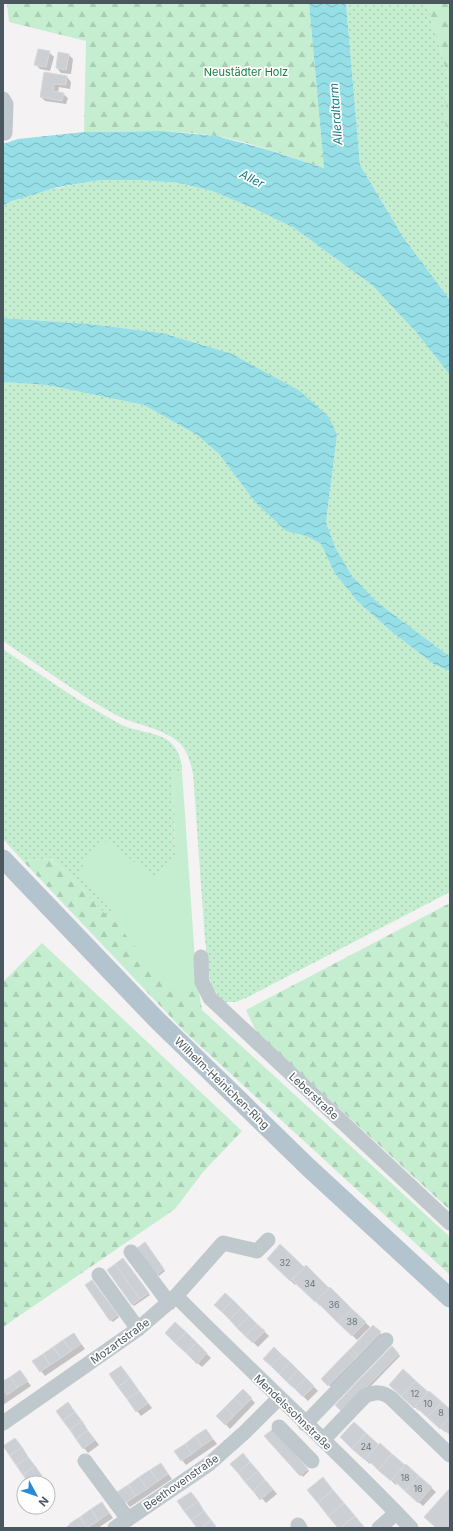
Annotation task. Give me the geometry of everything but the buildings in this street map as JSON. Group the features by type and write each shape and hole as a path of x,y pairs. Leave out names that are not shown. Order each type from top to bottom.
{"main road":[{"name":"Wilhelm-Heinichen-Ring","path":"3,859 157,1020 308,1167 450,1298"}],"street":[{"path":"5,102 5,133"},
{"name":"Leberstraße","path":"201,957 202,982 210,998 450,1223"},
{"name":"Mozartstraße","path":"3,1423 138,1329 172,1300 223,1243 257,1251 268,1240"},
{"name":"Mendelssohnstraße","path":"131,1252 172,1300 279,1398 411,1528"},
{"path":"98,1275 138,1329"},
{"path":"386,1340 303,1421 282,1430 310,1459 324,1441 365,1396 372,1393 381,1392 391,1398 450,1455"},
{"name":"Beethovenstraße","path":"115,1528 209,1464 245,1432 279,1398"},
{"path":"85,1461 128,1519"},
{"path":"380,1528 396,1513"}],"green space":[{"name":"Neustädter Holz","path":"7,3 309,3 324,168 257,146 215,136 166,131 84,132 86,41 9,22"},
{"path":"346,3 427,3 448,77 445,123 450,133 450,300 403,237 360,165"},
{"path":"427,3 450,3 450,133 445,123 448,77"},
{"path":"101,180 140,180 179,183 212,191 253,208 294,228 372,285 416,332 450,375 450,656 377,602 352,576 335,547 326,522 337,435 230,353 162,333 90,324 3,318 3,206 38,192"},
{"path":"3,382 47,385 144,405 197,435 219,454 255,502 286,531 306,536 321,544 334,572 357,601 392,632 435,665 450,671 450,892 246,998 236,1002 223,1002 211,985 205,940 193,773 188,756 183,747 177,741 164,733 125,719 103,708 3,641"},
{"path":"3,649 105,716 125,726 166,739 173,745 180,757 182,771 173,774 175,855 154,879 107,841 112,911 108,917 69,875 50,858 23,861 3,839"},
{"path":"182,771 196,976 184,995 166,985 116,923 108,917 112,911 78,876 88,855 107,841 155,878 175,855 173,774"},
{"path":"49,858 69,875 108,917 196,976 202,1010 450,1237 450,1275 184,1031 23,861"},
{"path":"450,903 450,1210 257,1033 246,1010"},
{"path":"42,943 242,1131 203,1172 175,1209 3,1327 3,982"}],"water":[{"path":"309,3 346,3 360,165 403,237 450,300 450,375 416,332 372,285 294,228 253,208 212,191 179,183 140,180 101,180 58,187 12,201 3,206 3,144 18,139 84,132 162,131 216,136 269,150 324,168"},
{"path":"3,318 90,324 162,333 230,353 300,391 329,417 337,435 326,522 335,547 352,576 377,602 450,656 450,671 435,665 392,632 357,601 334,572 321,544 306,536 286,531 255,502 219,454 197,435 144,405 47,385 3,382"}],"water label":[{"name":"Alleraltarm","path":"336,114"},
{"name":"Aller","path":"252,179"}]}
